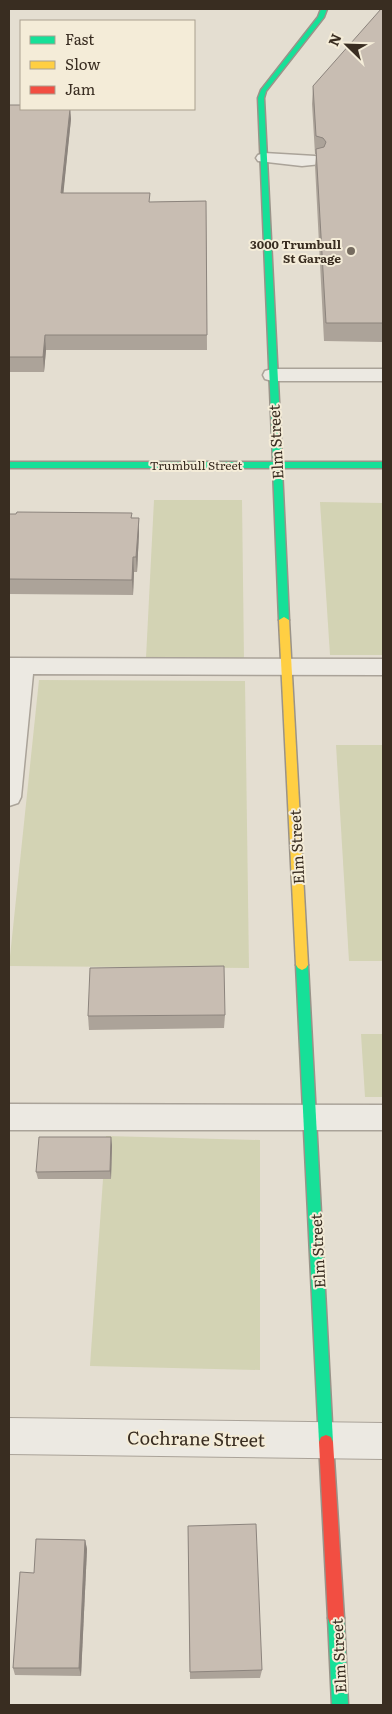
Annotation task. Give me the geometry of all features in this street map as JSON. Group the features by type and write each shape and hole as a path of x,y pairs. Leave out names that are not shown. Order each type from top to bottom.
{"street":[{"name":"Elm Street","path":"324,9 321,16 264,91 261,98 276,466 340,1705"},
{"name":"Trumbull Street","path":"9,466 383,466"},
{"name":"Cochrane Street","path":"9,1436 383,1441"}],"lane":[{"path":"264,158 288,158 300,162 315,158"},
{"path":"272,375 383,375"},
{"path":"9,797 15,666 383,668"},
{"path":"9,1117 383,1118"}],"green space":[{"path":"154,500 242,500 244,659 146,658"},
{"path":"320,502 383,503 383,655 330,655"},
{"path":"39,680 245,681 249,968 9,966"},
{"path":"336,745 383,745 383,961 349,961"},
{"path":"361,1034 383,1034 383,1097 365,1097"},
{"path":"106,1136 260,1140 260,1370 90,1366"}],"building":[{"name":"3000 Trumbull St Garage","path":"383,9 383,323 326,323 316,149 324,147 326,142 323,138 316,136 313,86"},
{"path":"9,105 20,105 20,110 70,110 61,193 150,193 149,202 206,201 207,335 45,335 43,357 9,357"},
{"path":"17,512 132,513 131,518 139,518 136,557 133,557 132,580 9,579 9,514 16,514"},
{"path":"224,966 225,1015 88,1016 90,968"},
{"path":"39,1137 111,1137 110,1171 36,1172"},
{"path":"256,1524 262,1670 190,1672 188,1526"},
{"path":"36,1539 85,1540 79,1668 13,1668 20,1572 34,1573"}],"traffic: fast":[{"path":"284,620 261,98 263,91 321,17 324,9"},
{"path":"9,465 383,465"},
{"path":"302,965 326,1442"},
{"path":"336,1618 340,1705"}],"traffic: slow":[{"path":"284,620 302,965"}],"traffic: jam":[{"path":"326,1442 336,1618"}],"place":[{"name":"3000 Trumbull St Garage","path":"351,251"}]}
